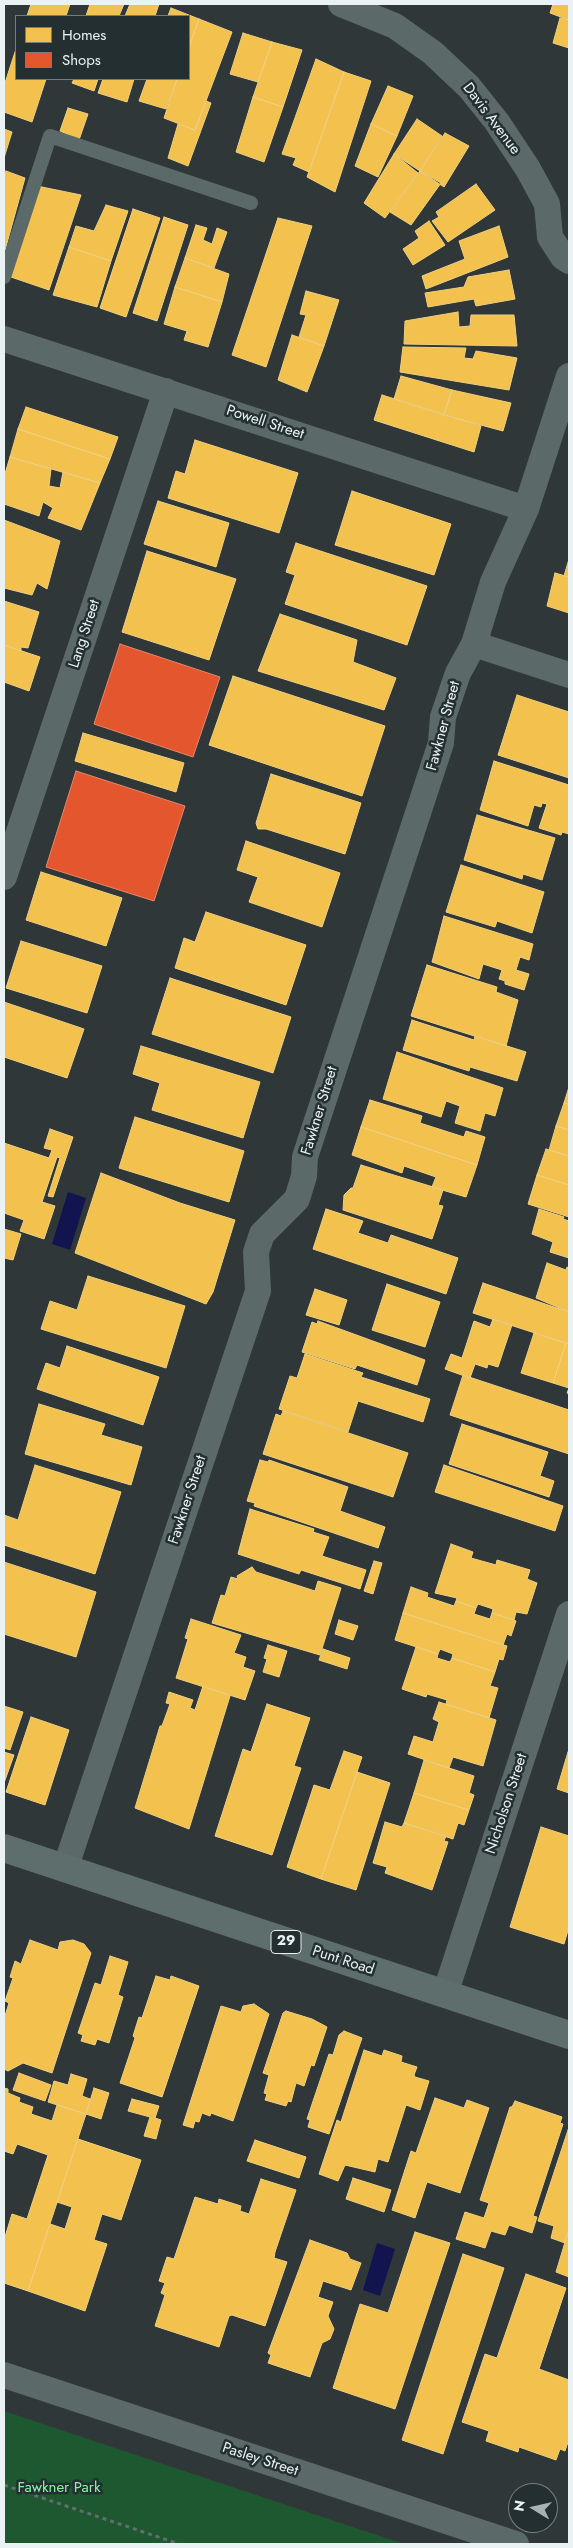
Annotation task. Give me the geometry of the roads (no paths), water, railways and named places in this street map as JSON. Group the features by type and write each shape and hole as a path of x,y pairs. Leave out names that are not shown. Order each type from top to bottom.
{"highway":[{"name":"Punt Road","path":"4,1848 569,2035"}],"street":[{"name":"Davis Avenue","path":"341,4 395,26 433,53 469,87 498,122 528,169 546,204 550,237 563,257 569,261"},
{"path":"546,204 569,218"},
{"name":"Powell Street","path":"4,339 166,390 526,509"},
{"name":"Fawkner Street","path":"65,1869 258,1291 256,1252 262,1234 297,1199 304,1176 304,1157 441,743 443,717 458,673 474,644 493,582 526,509 569,376"},
{"name":"Lang Street","path":"4,876 166,390"},
{"path":"474,644 569,675"},
{"name":"Nicholson Street","path":"445,1994 569,1614"},
{"name":"Pasley Street","path":"4,2375 516,2544"}],"lane":[{"path":"4,277 50,136 250,203"}],"park label":[{"name":"Fawkner Park","path":"59,2488"}]}
